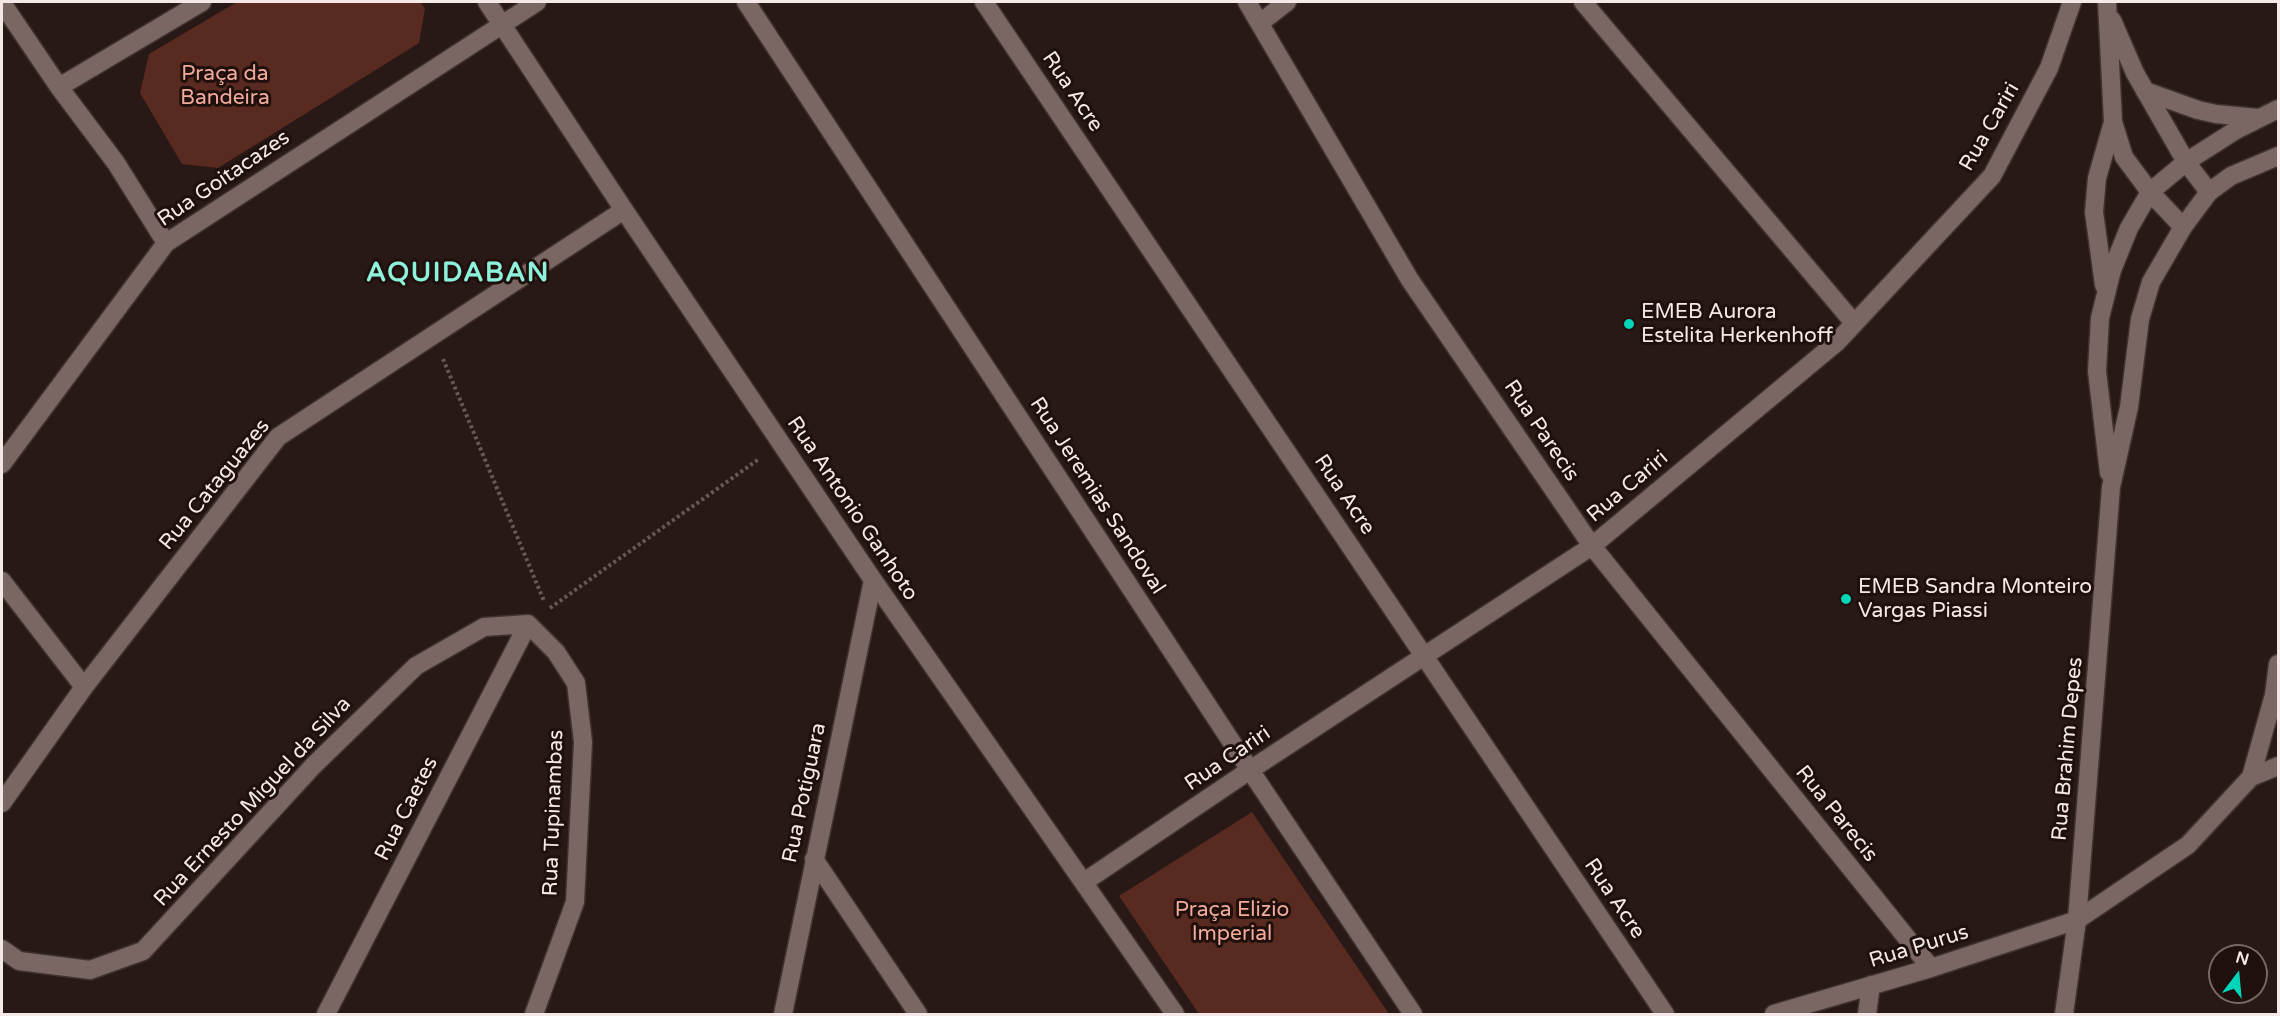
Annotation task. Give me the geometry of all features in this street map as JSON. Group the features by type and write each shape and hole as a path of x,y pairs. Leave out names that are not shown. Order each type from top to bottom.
{"street":[{"path":"59,87 202,2"},
{"path":"487,2 500,24"},
{"name":"Rua Goitacazes","path":"2,464 166,243 537,2"},
{"name":"Rua Jeremias Sandoval","path":"746,2 1250,771 1413,1014"},
{"name":"Rua Acre","path":"984,2 1665,1014"},
{"name":"Rua Parecis","path":"1247,2 1410,280 1592,546 1931,968"},
{"path":"1260,23 1287,2"},
{"path":"1582,2 1854,323"},
{"name":"Rua Cariri","path":"1084,882 1592,546 1837,342 1992,176 2049,68 2072,2"},
{"path":"2,3 59,87 116,163 166,243"},
{"path":"2107,4 2135,73 2186,162 2214,187 2230,176 2278,156"},
{"path":"2107,4 2113,122 2124,156 2150,192 2183,227"},
{"name":"Rua Antonio Ganhoto","path":"500,24 873,580 1175,1014"},
{"path":"2145,91 2198,110 2258,118"},
{"name":"Rua Brahim Depes","path":"2111,487 2097,371 2100,318 2112,270 2129,228 2150,192 2186,162 2258,118 2278,110"},
{"path":"2106,295 2094,212 2097,178 2113,122"},
{"name":"Rua Brahim Depes","path":"2064,1014 2077,920 2111,487 2128,407 2140,319 2151,282 2183,227 2214,187"},
{"name":"Rua Cataguazes","path":"2,803 84,687 278,437 624,210"},
{"name":"Rua Potiguara","path":"783,1014 873,580"},
{"path":"2,581 84,687"},
{"name":"Rua Ernesto Miguel da Silva","path":"2,948 19,961 90,970 143,951 314,765 416,666 484,627 528,624"},
{"name":"Rua Caetes","path":"326,1014 528,624"},
{"name":"Rua Tupinambas","path":"528,624 556,652 576,683 583,742 575,902 534,1014"},
{"path":"2251,777 2274,695 2278,664"},
{"path":"2251,777 2278,766"},
{"name":"Rua Purus","path":"1774,1014 1931,968 2077,920 2188,845 2251,777"},
{"path":"814,859 918,1014"},
{"path":"1868,1014 1871,985"}],"path":[{"path":"433,335 548,610 781,444"}],"green space":[{"name":"Praça da Bandeira","path":"237,2 420,2 425,8 419,43 218,168 182,164 140,93 149,54"},
{"name":"Praça Elizio Imperial","path":"1252,812 1389,1014 1199,1014 1119,896"}],"place":[{"name":"EMEB Aurora Estelita Herkenhoff","path":"1629,324"},
{"name":"EMEB Sandra Monteiro Vargas Piassi","path":"1846,599"}],"district":[{"name":"AQUIDABAN","path":"458,274"}]}
